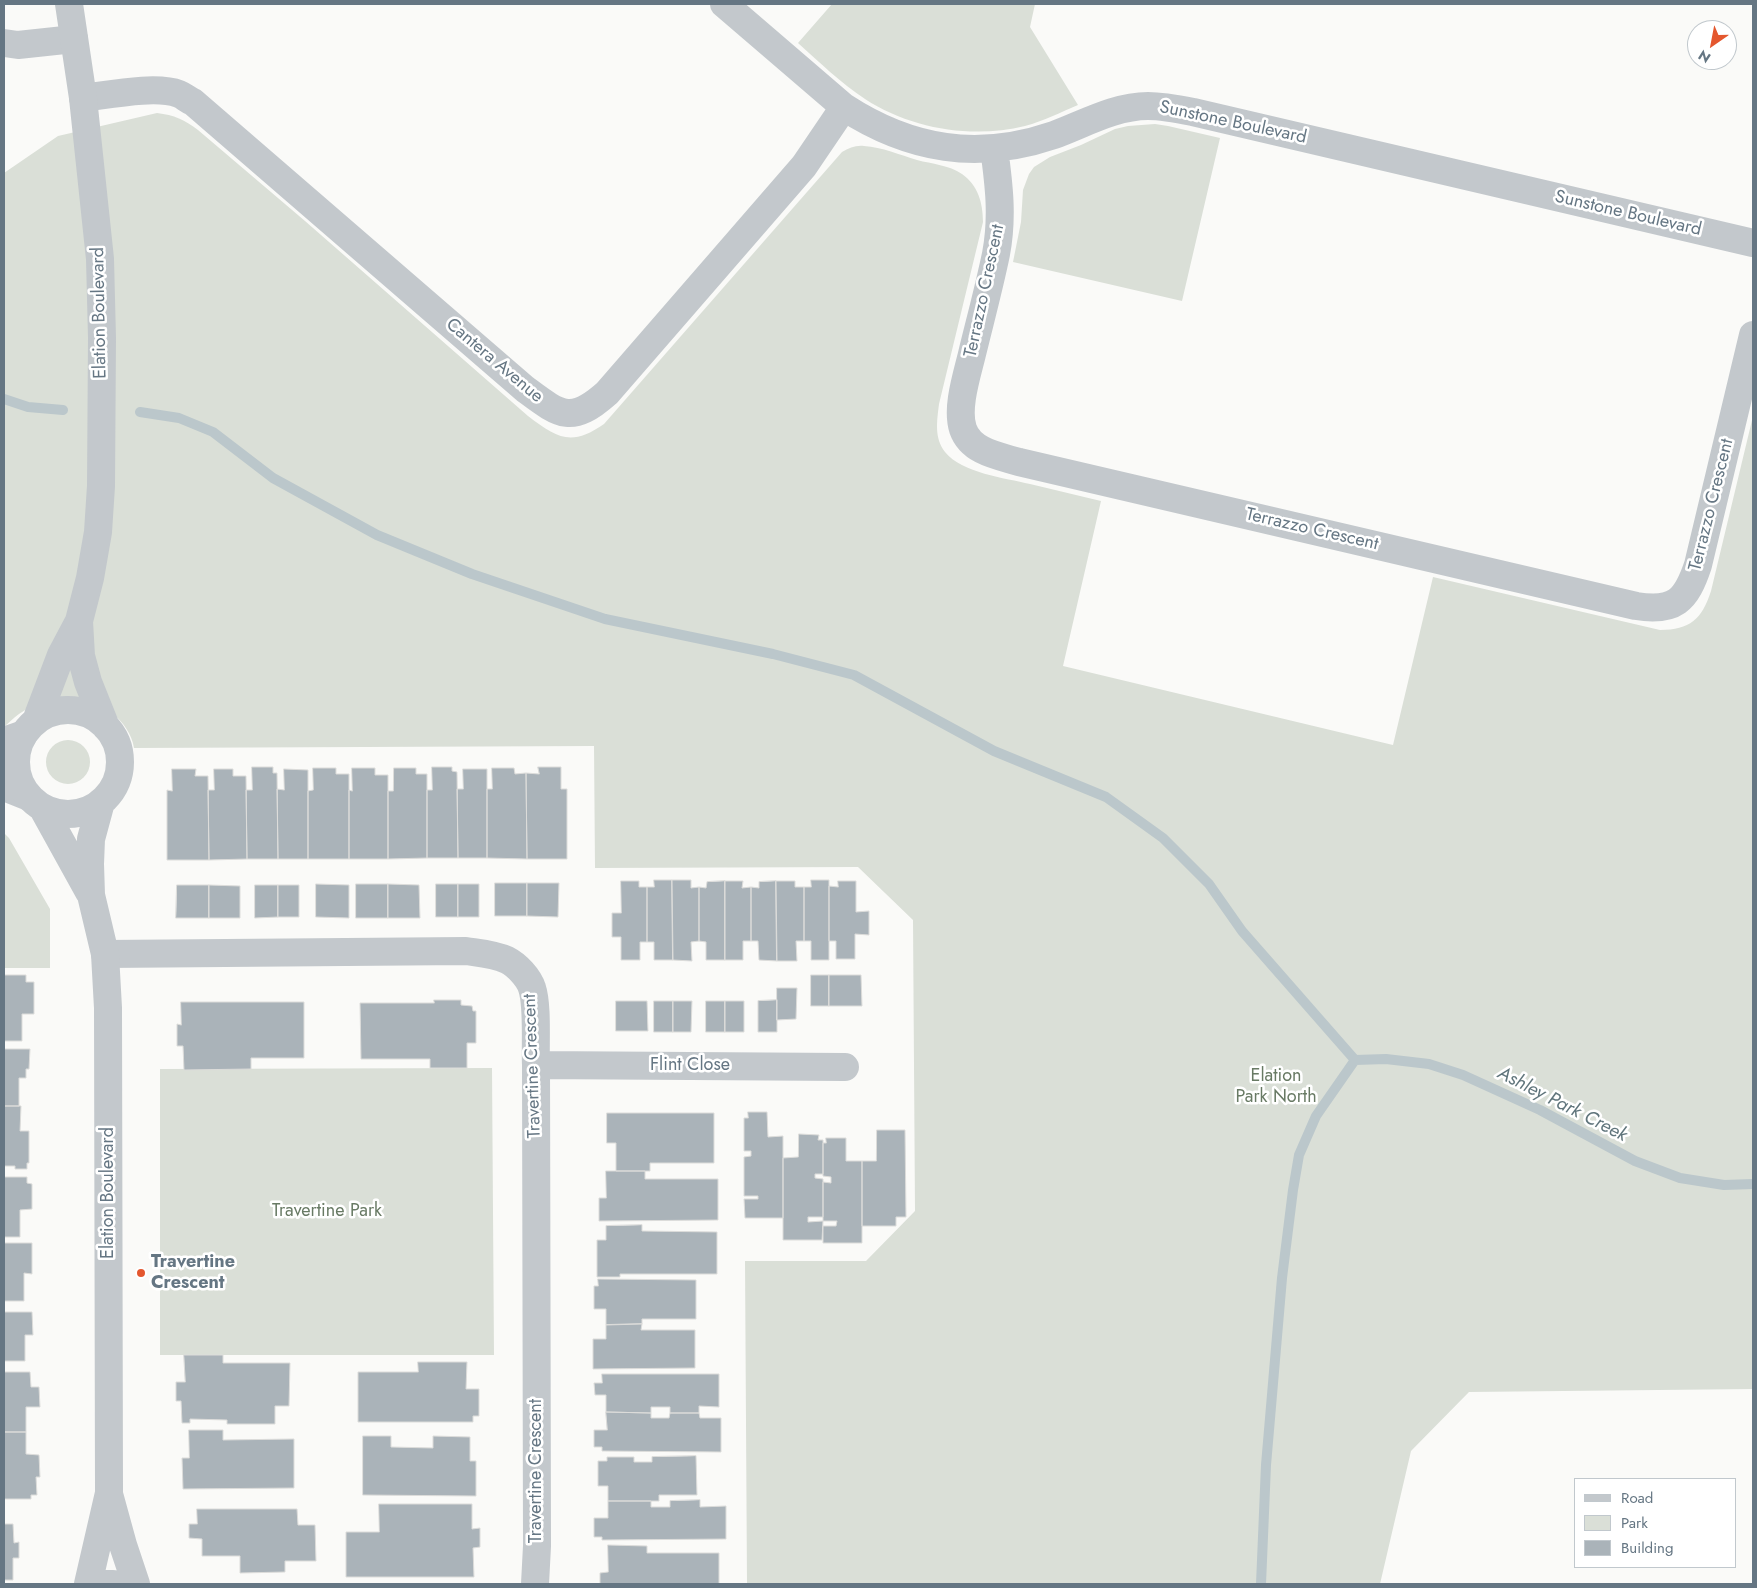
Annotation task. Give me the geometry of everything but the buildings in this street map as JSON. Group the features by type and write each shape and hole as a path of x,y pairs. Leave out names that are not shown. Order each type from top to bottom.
{"street":[{"name":"Elation Boulevard","path":"21,732 79,621 90,578 98,532 102,447 100,260 83,98 68,4"},
{"name":"Sunstone Boulevard","path":"724,4 844,107 864,120 887,131 939,146 994,148 1037,140 1104,115 1127,109 1146,106 1167,107 1753,243"},
{"path":"4,43 18,44 74,40"},
{"name":"Cantera Avenue","path":"83,98 142,91 165,91 179,94 193,102 525,389 546,405 559,412 569,414 580,412 592,406 607,393 804,166 844,107"},
{"name":"Terrazzo Crescent","path":"994,148 1001,206 1000,228 996,254 964,388 961,414 963,428 969,439 978,447 990,453 1019,462 1636,606 1665,607 1675,603 1686,594 1693,581 1753,335"},
{"name":"Elation Boulevard","path":"79,621 81,656 88,682 106,727"},
{"path":"4,788 57,813 72,814 88,810 101,802 112,789 118,774 120,757 116,741 106,727 94,717 80,711 64,710 50,713 21,732 16,766 20,783 36,802"},
{"name":"Elation Boulevard","path":"36,802 91,895"},
{"name":"Elation Boulevard","path":"88,1584 109,1493 108,1023 105,954 91,895 91,839 101,802"},
{"name":"Travertine Crescent","path":"105,954 459,951 489,954 508,961 524,974 532,988 536,1065 537,1546 535,1584"},
{"name":"Flint Close","path":"536,1065 845,1067"},
{"name":"Elation Boulevard","path":"109,1493 136,1584"},
{"path":"102,1584 113,1584"}],"green space":[{"path":"832,4 1035,4 1030,27 1078,105 1046,119 1005,130 963,131 942,129 902,118 856,93 798,43"},
{"name":"Elation Park North","path":"157,113 179,118 198,130 528,416 547,430 564,437 582,436 604,424 842,152 855,146 871,147 957,171 967,178 976,189 981,201 983,222 939,404 937,423 939,441 945,452 953,459 973,470 1101,501 1063,666 1393,745 1433,577 1660,630 1679,628 1687,625 1699,616 1711,591 1753,416 1753,1389 1469,1392 1411,1451 1380,1584 747,1584 745,1261 866,1261 915,1211 913,920 858,867 595,868 594,746 134,748 129,733 116,717 101,705 78,697 66,697 41,702 19,714 4,727 4,173 58,136"},
{"path":"1155,124 1220,138 1182,301 1013,262 1021,222 1023,190 1034,167 1050,157 1115,129"},
{"path":"68,740 80,744 86,750 90,762 86,774 80,780 68,784 56,780 50,774 46,762 50,750 56,744"},
{"path":"4,833 9,838 50,909 50,968 4,968"},
{"name":"Travertine Park","path":"492,1068 494,1355 160,1355 160,1069"}],"waterway":[{"path":"4,399 28,407 63,410"},
{"path":"140,412 179,418 213,432 273,478 377,535 472,574 605,619 773,654 854,675 994,751 1106,797 1163,838 1209,884 1242,931 1355,1060"},
{"name":"Ashley Park Creek","path":"1355,1060 1386,1059 1429,1064 1463,1075 1540,1110 1635,1161 1680,1178 1724,1185 1753,1184"},
{"path":"1261,1584 1266,1465 1282,1278 1299,1155 1316,1116 1355,1060"}],"place":[{"name":"Travertine Crescent","path":"141,1273"}]}
